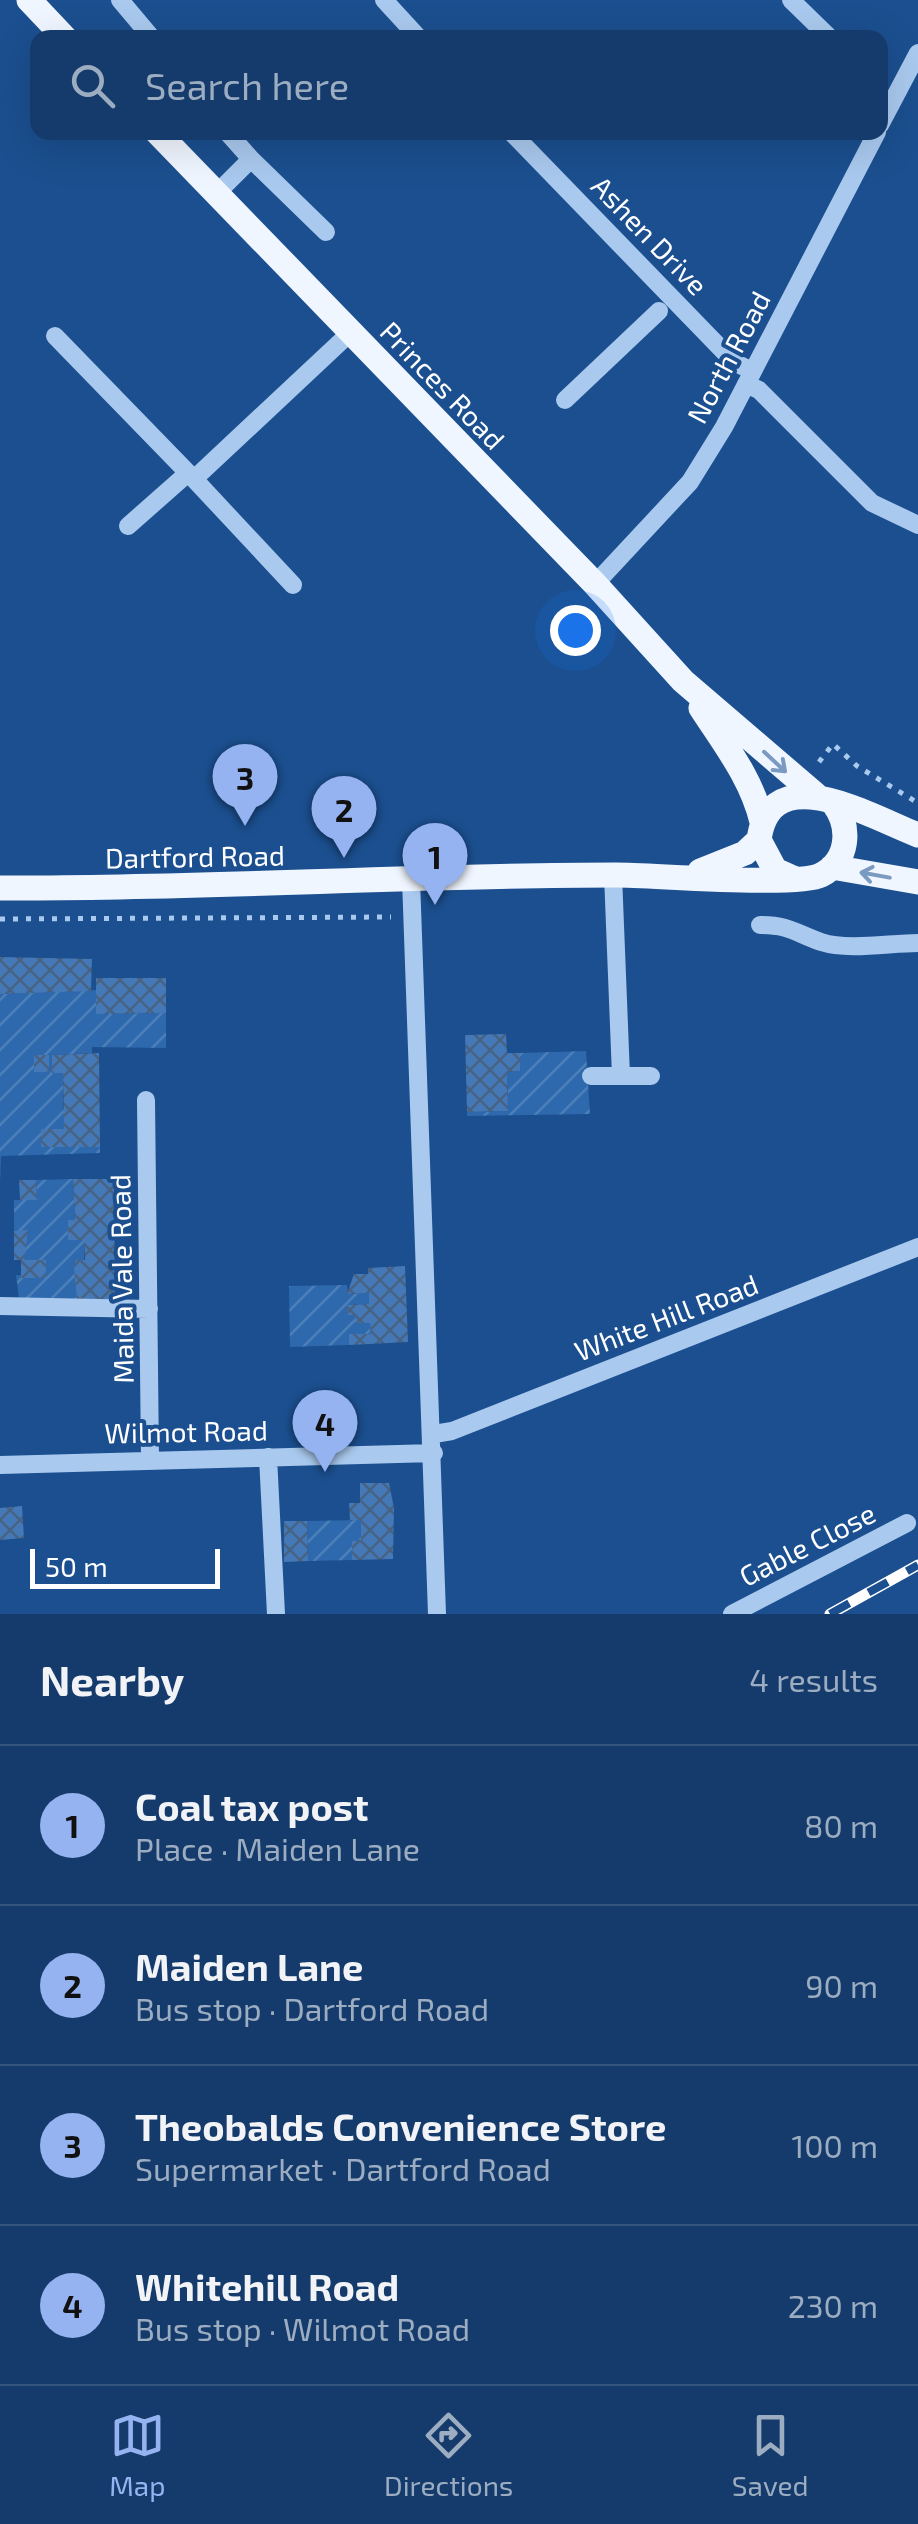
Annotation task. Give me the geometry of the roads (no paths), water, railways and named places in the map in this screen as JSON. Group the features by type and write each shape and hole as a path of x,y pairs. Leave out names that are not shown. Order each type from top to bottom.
{"main road":[{"path":"29,0 57,30"},
{"name":"Princes Road","path":"165,140 595,584 683,681 825,800"},
{"name":"Princes Road","path":"683,681 757,798 760,831"},
{"path":"825,800 844,821 845,843 832,867 819,876 798,880 774,870 760,831 776,803 825,800 918,835"},
{"name":"Dartford Road","path":"691,875 745,853 760,831"},
{"path":"832,867 918,882"},
{"name":"Dartford Road","path":"0,888 184,889 614,875 798,880"}],"street":[{"path":"120,0 145,30"},
{"path":"384,0 412,30"},
{"path":"791,0 822,30"},
{"path":"888,110 918,53"},
{"path":"888,86 898,92"},
{"path":"234,140 326,232"},
{"name":"Ashen Drive","path":"519,140 872,503 918,525"},
{"name":"North Road","path":"595,584 690,482 749,378 872,140"},
{"path":"216,194 252,159"},
{"path":"564,400 658,310"},
{"path":"128,526 191,476 351,332"},
{"path":"55,336 293,585"},
{"path":"614,875 621,1076"},
{"path":"411,879 434,1443 437,1614"},
{"path":"760,925 787,925 821,942 837,944 918,943"},
{"path":"592,1076 651,1076"},
{"name":"Maida Vale Road","path":"146,1100 150,1458"},
{"name":"White Hill Road","path":"434,1443 918,1248"},
{"path":"0,1306 149,1309"},
{"name":"Wilmot Road","path":"0,1464 268,1457 434,1443"},
{"path":"268,1457 276,1614"},
{"name":"Gable Close","path":"732,1614 907,1523"}],"railway":[{"path":"830,1614 918,1565"}],"place":[{"name":"Theobalds Convenience Store","path":"245,826"},
{"name":"Maiden Lane","path":"344,858"},
{"name":"Coal tax post","path":"435,905"},
{"name":"Whitehill Road","path":"325,1472"}]}
